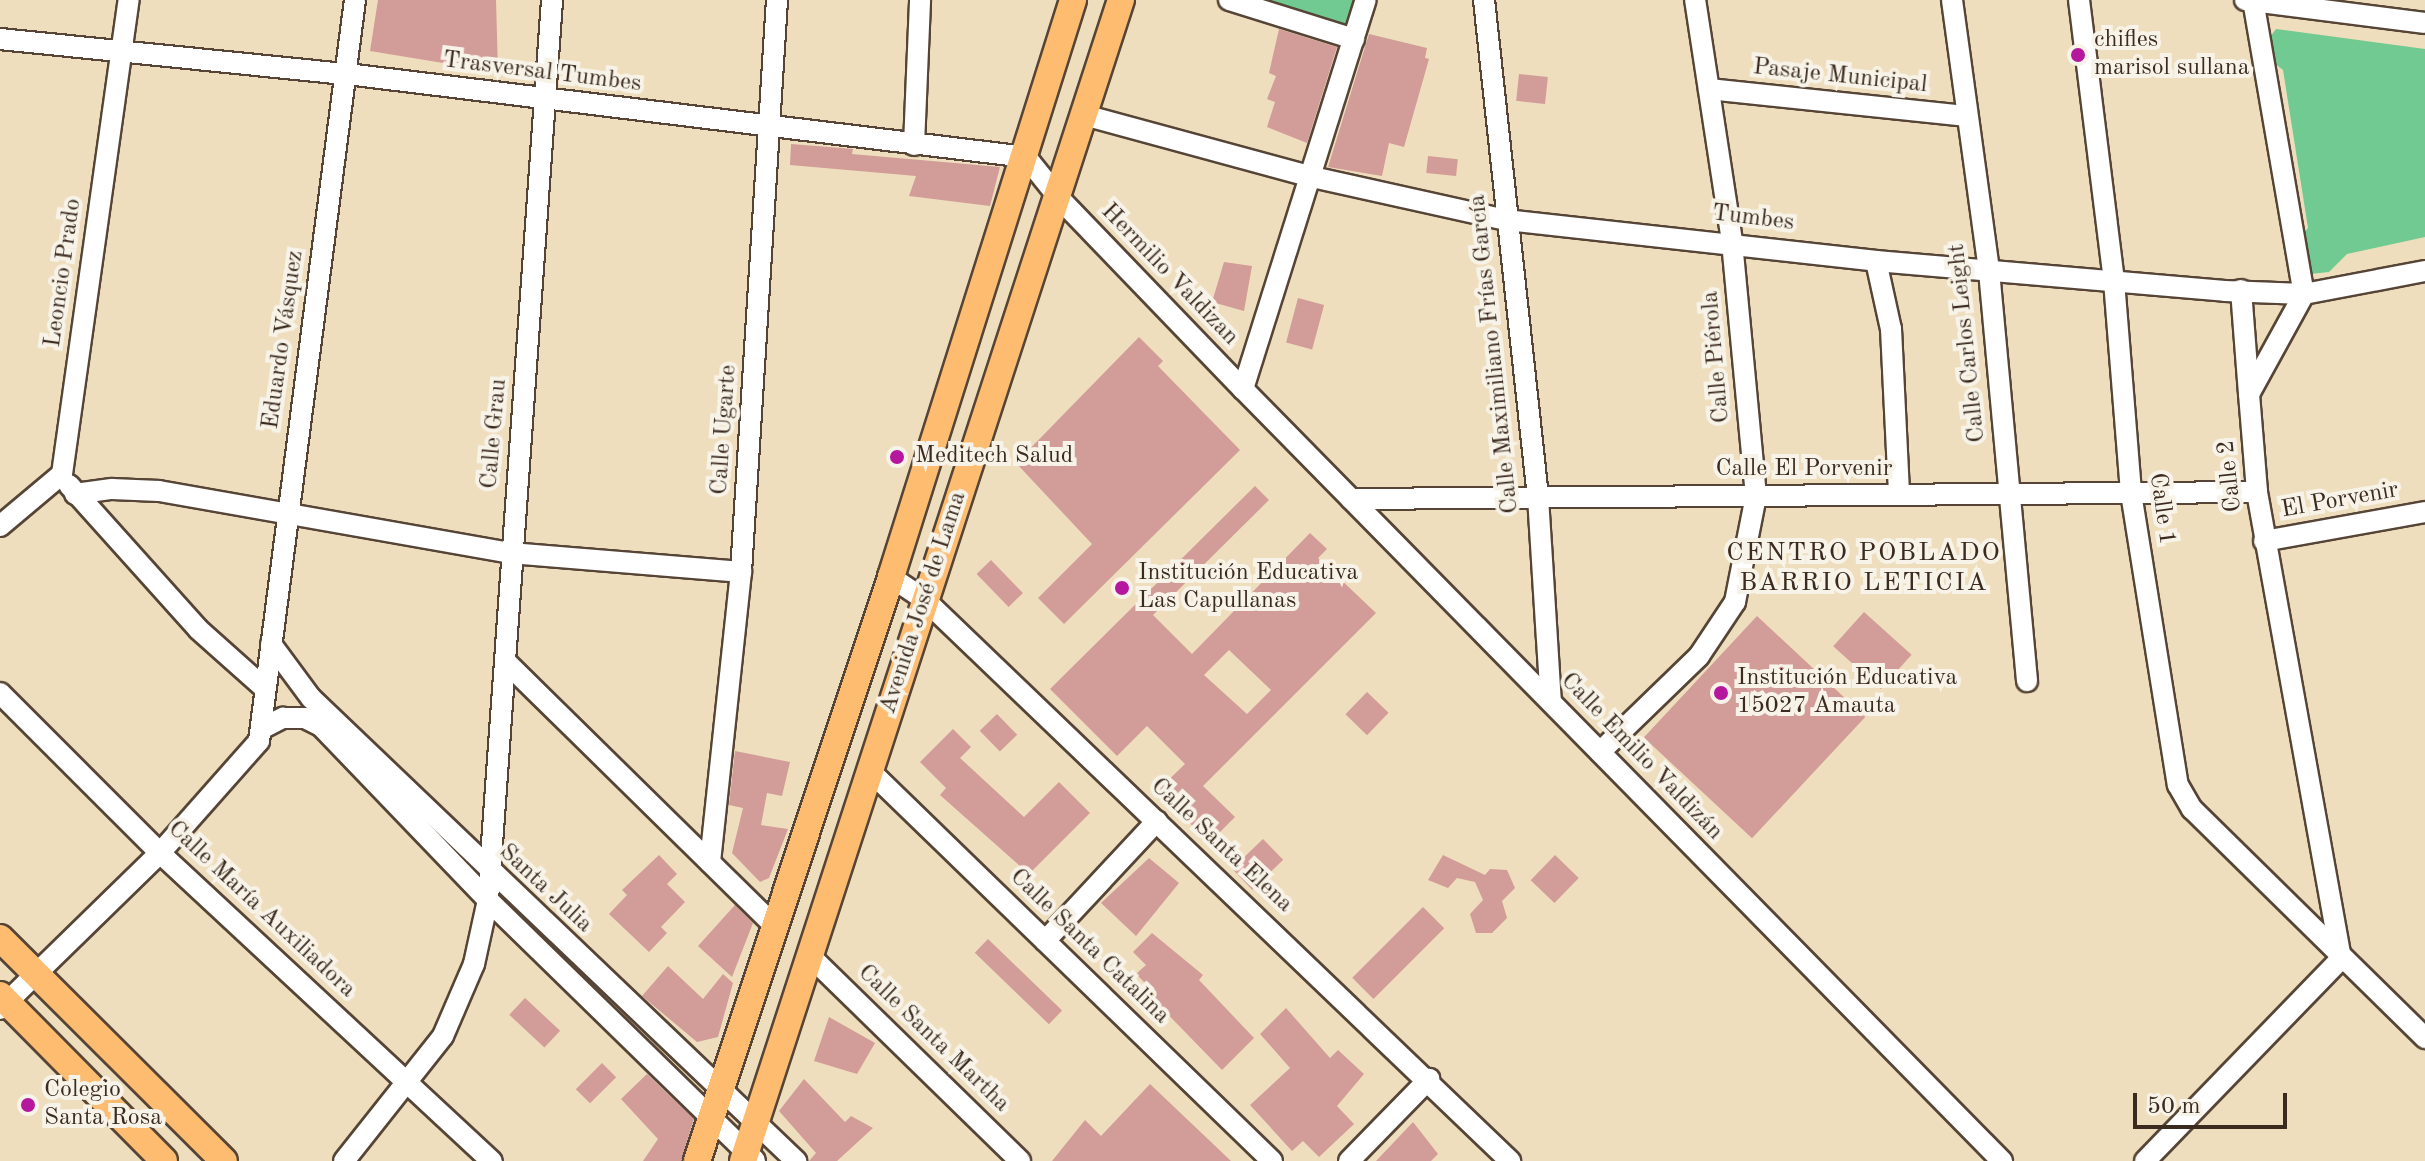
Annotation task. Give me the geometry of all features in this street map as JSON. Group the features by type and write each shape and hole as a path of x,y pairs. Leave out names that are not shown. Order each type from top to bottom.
{"main road":[{"name":"Avenida José de Lama","path":"697,1161 772,923 891,577 1026,157 1073,0"},
{"name":"Avenida José de Lama","path":"748,1158 756,1122 809,955 1121,0"},
{"path":"0,938 224,1161"},
{"path":"2,1002 164,1161"}],"street":[{"name":"Leoncio Prado","path":"62,474 129,0"},
{"name":"Eduardo Vásquez","path":"261,729 263,687 355,0"},
{"name":"Calle Grau","path":"344,1161 410,1083 462,998 488,900 511,553 549,101 552,0"},
{"name":"Calle Ugarte","path":"710,862 741,572 772,129 777,0"},
{"path":"914,145 920,0"},
{"path":"1229,0 1354,39"},
{"path":"1243,389 1366,0"},
{"name":"Calle Maximiliano Frías García","path":"1484,0 1538,497 1551,702"},
{"name":"Calle Piérola","path":"1600,752 1699,656 1735,602 1756,496 1732,241 1695,0"},
{"name":"Calle Carlos Leight","path":"1952,0 1965,116 1989,271 2027,681"},
{"name":"Calle 1","path":"2079,0 2114,281 2131,493 2183,798 2341,959 2425,1038"},
{"path":"2249,394 2304,294 2250,0 2393,9 2425,23"},
{"name":"Trasversal Tumbes","path":"0,39 347,74 772,129 1026,157"},
{"name":"Pasaje Municipal","path":"1709,89 1965,116"},
{"name":"Tumbes","path":"1084,115 1312,177 1506,220 1732,241 1876,261 2304,294 2425,271"},
{"path":"1026,157 1058,197"},
{"name":"Hermilio Valdizan","path":"1058,197 1243,389"},
{"path":"1876,261 1891,329 1899,495"},
{"name":"Calle 2","path":"2241,290 2257,492 2264,541 2341,959"},
{"name":"Calle Emilio Valdizán","path":"1243,389 2002,1161"},
{"path":"0,526 62,474 75,494 198,629 263,687"},
{"path":"75,494 112,489 159,491 511,553 741,572"},
{"name":"Calle El Porvenir","path":"1351,499 2257,492"},
{"name":"El Porvenir","path":"2264,541 2425,512"},
{"name":"Calle Santa Elena","path":"891,577 925,600 1429,1079 1510,1161"},
{"name":"Santa Julia","path":"271,644 311,698 488,871 796,1161"},
{"path":"506,662 772,923"},
{"name":"Calle María Auxiliadora","path":"0,693 160,853 492,1161"},
{"name":"Santa Julia","path":"261,729 283,718 305,718 321,726 488,900 748,1158"},
{"path":"2,1002 37,974 160,853 250,755 261,729"},
{"name":"Calle Santa Catalina","path":"870,771 1272,1161"},
{"path":"1045,941 1157,821"},
{"name":"Calle Santa Martha","path":"809,955 1020,1161"},
{"path":"2158,1157 2341,959"},
{"path":"1349,1161 1429,1079"}],"green space":[{"path":"1240,0 1354,0 1344,32"},
{"path":"2276,29 2425,49 2425,237 2347,254 2329,272 2310,274 2298,239 2308,228 2283,70 2269,59 2267,41"}],"building":[{"path":"378,0 496,0 498,72 370,51"},
{"path":"1279,29 1337,47 1307,143 1267,127 1275,102 1267,99 1276,76 1269,73"},
{"path":"1369,34 1427,48 1425,58 1429,59 1404,147 1389,143 1382,176 1328,167"},
{"path":"1519,74 1548,77 1545,104 1516,101"},
{"path":"791,144 853,149 852,154 1000,167 990,206 909,196 916,176 790,165"},
{"path":"1428,156 1458,159 1456,176 1426,173"},
{"path":"1224,262 1252,266 1244,311 1212,302"},
{"path":"1298,298 1324,305 1312,349 1286,342"},
{"path":"1139,337 1163,361 1158,366 1240,450 1064,624 1038,598 1092,544 1016,463"},
{"path":"1255,486 1269,500 1153,615 1192,654 1310,533 1327,549 1318,558 1376,613 1203,786 1235,817 1210,842 1156,792 1185,764 1147,726 1117,756 1050,689","holes":["1229,650 1271,690 1247,714 1204,675"]},
{"path":"991,560 1023,593 1009,607 977,574"},
{"path":"1864,612 1912,655 1881,689 1833,646"},
{"path":"1757,616 1865,717 1752,838 1644,737"},
{"path":"1367,692 1389,713 1367,735 1345,714"},
{"path":"997,714 1017,735 1000,752 980,731"},
{"path":"953,729 971,747 960,758 1024,817 1059,782 1090,813 1029,874 940,795 946,788 920,762"},
{"path":"735,751 790,762 782,796 767,793 761,825 788,829 769,878 760,882 732,853 743,808 729,805"},
{"path":"1263,839 1283,860 1252,890 1232,869"},
{"path":"659,855 677,874 667,884 685,902 661,927 667,933 649,952 609,914 627,895 622,890"},
{"path":"1443,855 1485,875 1490,869 1507,870 1515,888 1502,901 1507,918 1492,933 1476,933 1470,914 1483,900 1475,882 1457,878 1448,888 1428,880"},
{"path":"1555,855 1579,878 1554,903 1531,880"},
{"path":"1149,858 1179,883 1136,936 1101,903"},
{"path":"735,905 753,923 732,977 698,946"},
{"path":"1423,907 1444,928 1374,999 1352,978"},
{"path":"1152,933 1203,975 1199,980 1254,1038 1222,1070 1151,997 1155,993 1136,974 1146,965 1133,952"},
{"path":"988,939 1062,1011 1049,1024 975,953"},
{"path":"668,966 703,999 723,974 733,983 718,1037 697,1042 642,996"},
{"path":"525,998 560,1031 544,1048 509,1015"},
{"path":"1286,1008 1330,1058 1338,1050 1364,1074 1337,1106 1354,1124 1319,1157 1303,1141 1292,1151 1250,1105 1290,1068 1260,1034"},
{"path":"829,1017 875,1043 857,1074 814,1061"},
{"path":"602,1063 616,1077 590,1103 576,1089"},
{"path":"647,1074 694,1119 681,1161 643,1161 658,1139 621,1099"},
{"path":"804,1079 845,1122 851,1116 873,1128 837,1161 809,1161 816,1153 779,1111"},
{"path":"1150,1084 1231,1161 1052,1161 1085,1120 1101,1136"},
{"path":"1413,1122 1438,1154 1431,1161 1376,1161"}],"place":[{"name":"chifles marisol sullana","path":"2078,55"},
{"name":"Meditech Salud","path":"897,457"},
{"name":"Institución Educativa Las Capullanas","path":"1122,588"},
{"name":"Institución Educativa 15027 Amauta","path":"1721,693"},
{"name":"Colegio Santa Rosa","path":"28,1105"}],"district":[{"name":"CENTRO POBLADO BARRIO LETICIA","path":"1864,569"}]}
